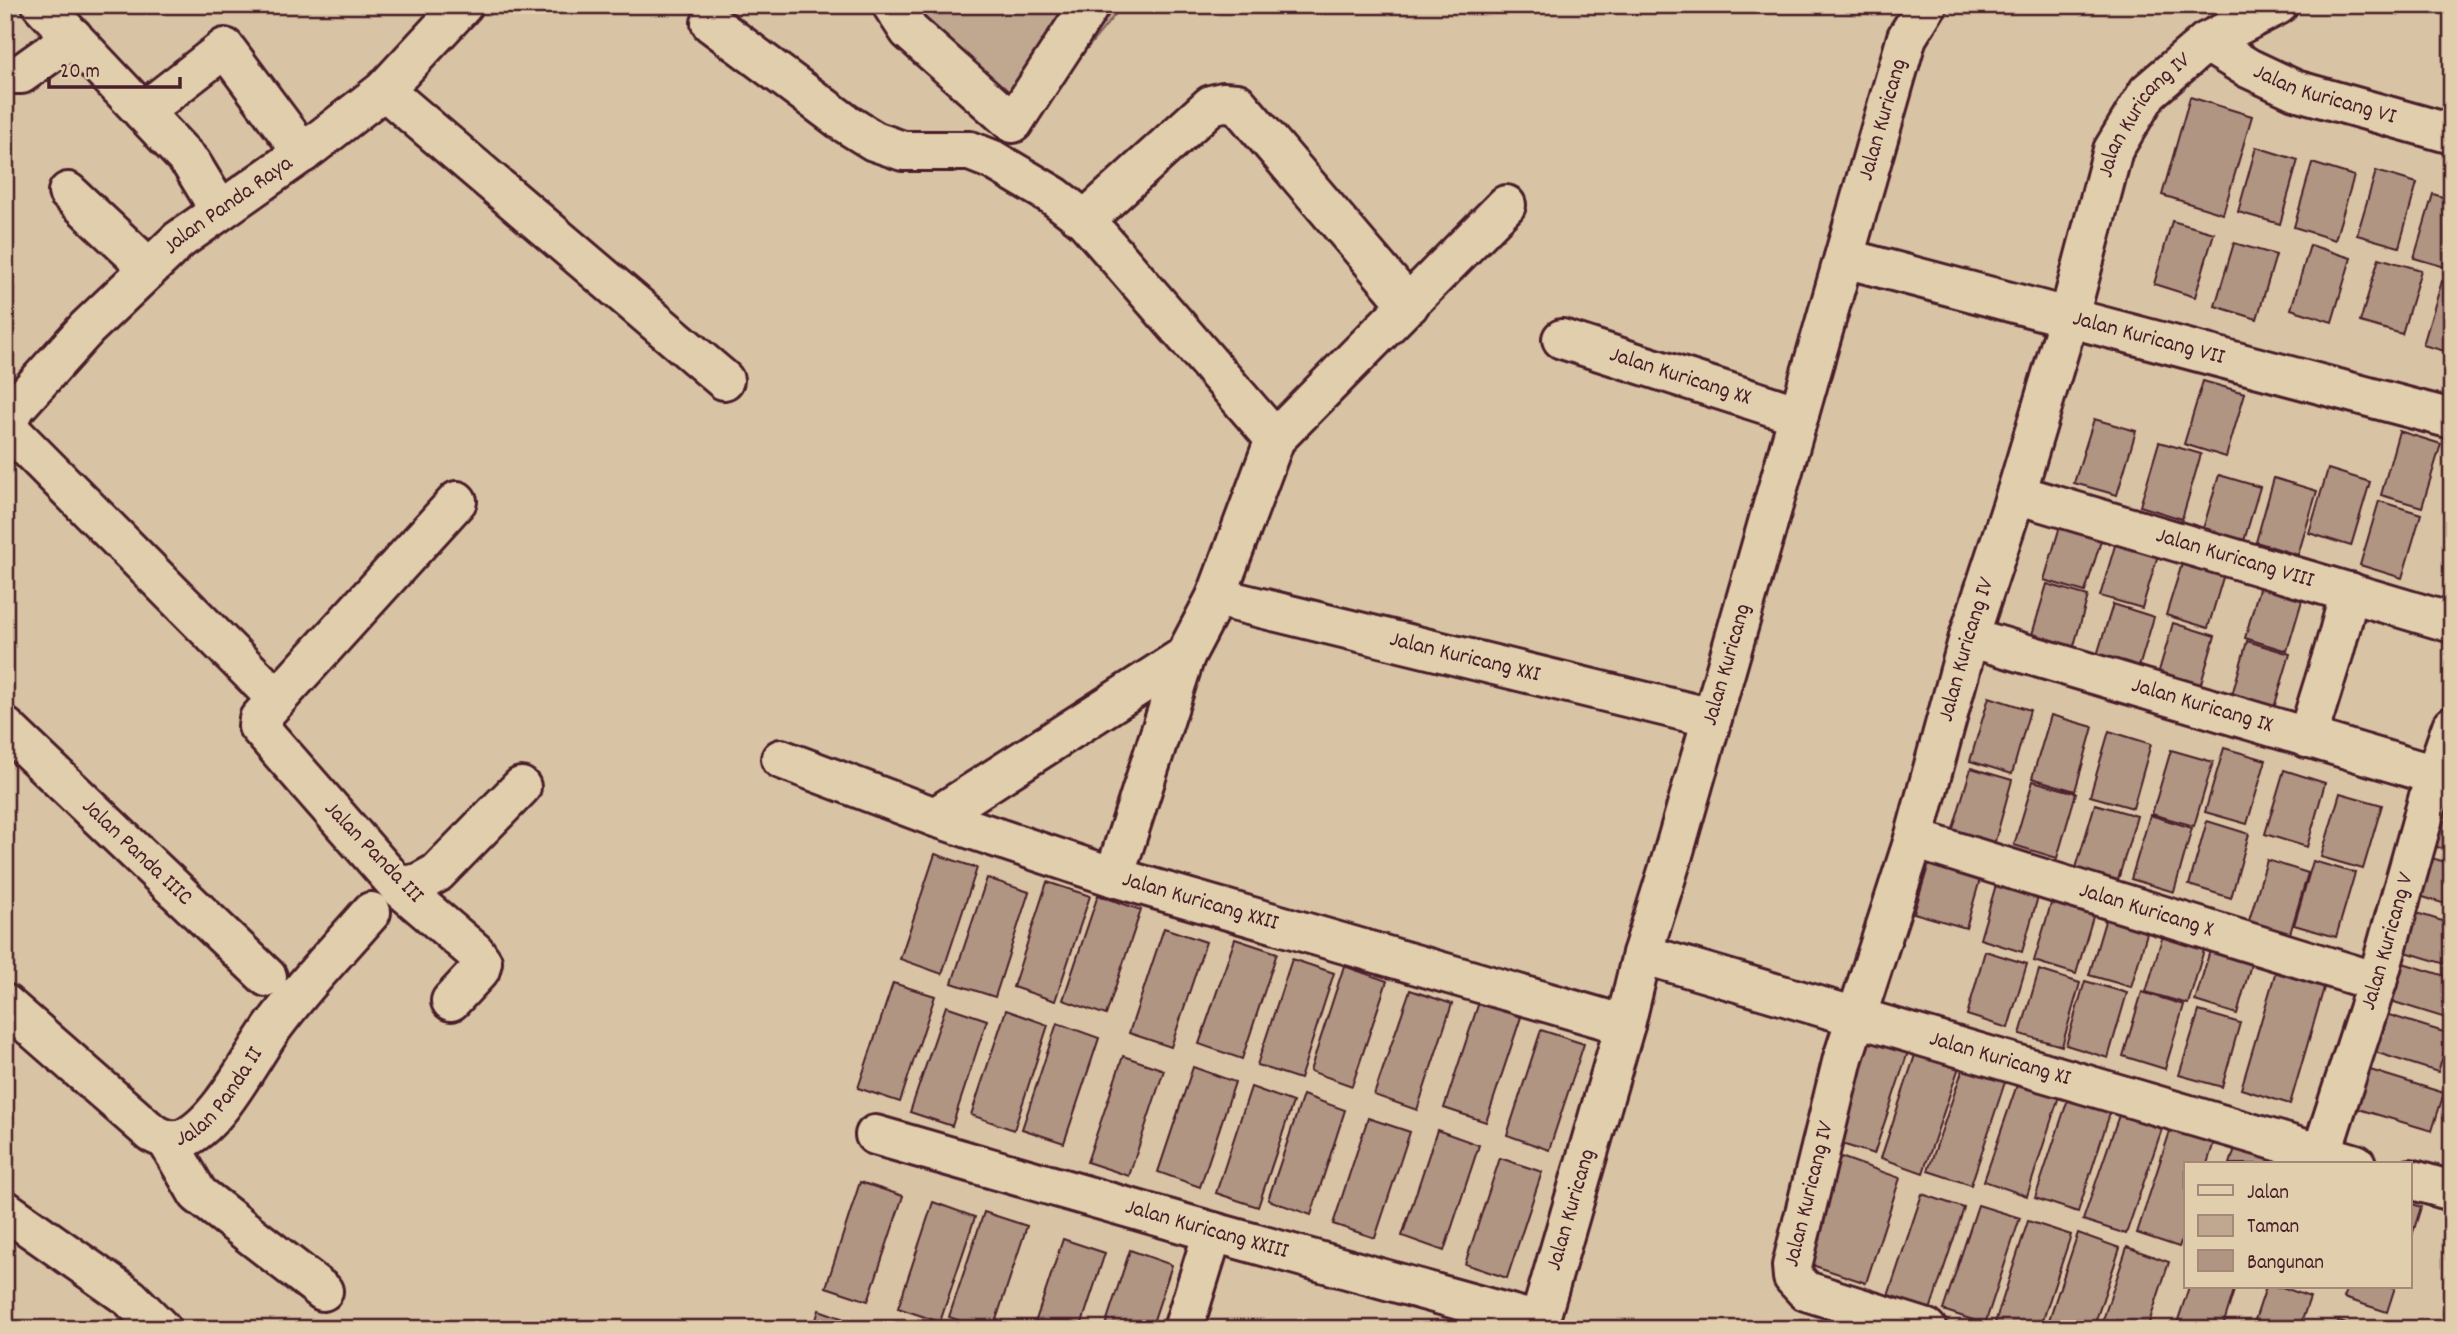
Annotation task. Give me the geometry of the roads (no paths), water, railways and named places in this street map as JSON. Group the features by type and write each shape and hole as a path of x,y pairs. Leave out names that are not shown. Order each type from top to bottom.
{"main road":[{"path":"42,5 191,163 211,196 216,213"},
{"name":"Jalan Panda Raya","path":"5,422 87,328 179,240 303,153 384,90 463,5"},
{"path":"892,5 909,31 1013,123 1090,5"},
{"name":"Jalan Kuricang","path":"1538,1325 1625,1025 1642,954 1672,858 1907,37 1927,5"},
{"name":"Jalan Kuricang IV","path":"1927,1329 1875,1321 1806,1291 1793,1277 1792,1266 1843,1058 1914,839 1969,637 2016,494 2069,317 2113,150 2148,92 2206,42 2278,5"},
{"path":"711,23 845,123 874,141 903,150 970,151 993,160 1054,196 1086,220 1275,439"},
{"path":"5,74 21,74 73,37"},
{"name":"Jalan Kuricang VI","path":"2206,42 2248,68 2295,90 2452,134"},
{"path":"143,112 225,48 303,153"},
{"path":"384,90 724,380"},
{"path":"1086,220 1211,105 1237,103 1409,305"},
{"path":"68,192 149,268"},
{"path":"1114,877 1185,656 1216,597 1275,439 1506,205"},
{"name":"Jalan Kuricang VII","path":"1844,258 2452,419"},
{"name":"Jalan Kuricang XX","path":"1562,340 1799,415"},
{"path":"5,422 276,699"},
{"name":"Jalan Kuricang VIII","path":"2016,494 2452,623"},
{"name":"Jalan Panda III","path":"451,1001 480,970 482,962 460,937 399,887 258,726 259,719 276,699 457,501"},
{"path":"2306,738 2350,593"},
{"name":"Jalan Kuricang XXI","path":"1216,597 1712,718"},
{"name":"Jalan Kuricang IX","path":"1969,637 2435,775"},
{"path":"934,817 1185,656"},
{"name":"Jalan Kuricang V","path":"2339,1159 2377,982 2435,775 2452,726"},
{"name":"Jalan Panda IIIC","path":"5,727 267,977"},
{"name":"Jalan Kuricang XXII","path":"781,759 934,817 1114,877 1625,1025"},
{"path":"399,887 419,883 437,873 522,787"},
{"name":"Jalan Kuricang X","path":"1914,839 2377,982"},
{"name":"Jalan Panda II","path":"5,1004 152,1133 168,1142 186,1138 204,1124 239,1081 272,1028 371,912"},
{"name":"Jalan Kuricang XI","path":"1642,954 2339,1159"},
{"name":"Jalan Kuricang XXIII","path":"875,1136 1538,1325"},
{"path":"168,1142 198,1194 323,1291"},
{"path":"2412,1181 2452,1191"},
{"path":"5,1210 177,1329"},
{"path":"1183,1329 1213,1232"},
{"path":"130,1298 161,1329"}]}
